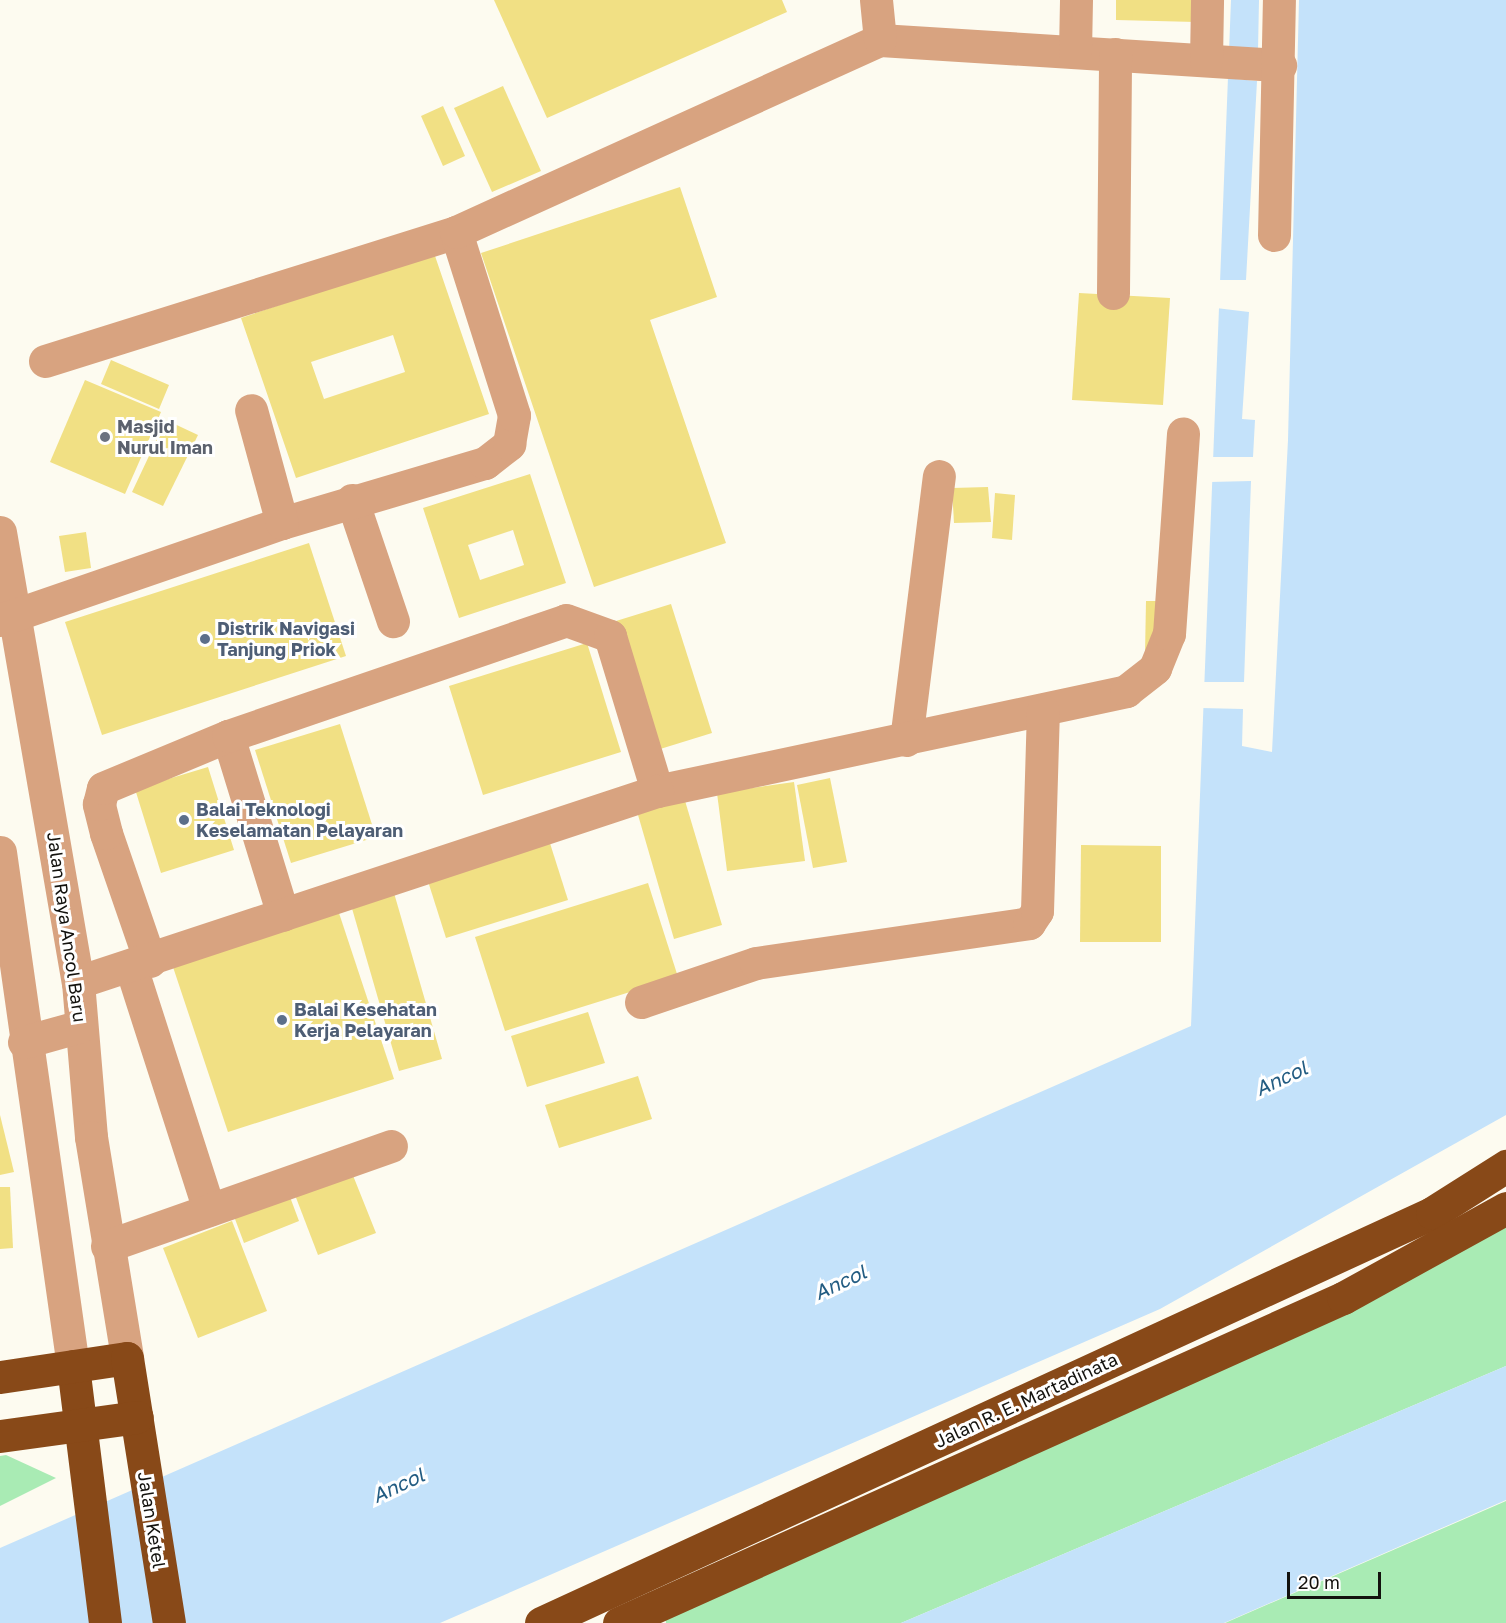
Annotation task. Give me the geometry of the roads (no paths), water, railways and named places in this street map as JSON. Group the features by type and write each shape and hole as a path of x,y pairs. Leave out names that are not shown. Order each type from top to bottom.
{"highway":[{"name":"Jalan R. E. Martadinata","path":"541,1623 1432,1213 1506,1166"},
{"path":"619,1623 1344,1298 1506,1208"},
{"path":"0,1377 127,1358"},
{"name":"Jalan Ketel","path":"127,1358 169,1623"},
{"path":"73,1366 105,1623"},
{"path":"0,1436 137,1417"}],"lane":[{"path":"876,0 880,40"},
{"path":"1075,52 1076,0"},
{"path":"1206,60 1207,0"},
{"path":"1274,235 1280,0"},
{"path":"45,361 456,232 880,40 1280,65"},
{"path":"1113,292 1115,54"},
{"path":"7,617 352,500 484,463 511,438 514,415 456,232"},
{"path":"251,410 282,523"},
{"path":"78,982 140,964 657,791 1043,711 1126,691 1164,655 1183,433"},
{"path":"906,740 939,476"},
{"path":"352,500 393,621"},
{"name":"Jalan Raya Ancol Baru","path":"0,532 7,617 78,982 81,1026 108,1246 127,1358"},
{"path":"209,1210 140,964 100,792 228,736 567,620 582,621 610,636 657,791"},
{"path":"646,1000 756,963 1009,928 1036,917 1043,711"},
{"path":"228,736 284,915"},
{"path":"0,852 24,1042 73,1366"},
{"path":"24,1042 81,1026"},
{"path":"108,1246 390,1146"}],"water":[{"name":"Ancol","path":"1231,0 1506,0 1506,1115 1160,1309 440,1623 0,1623 0,1548 1191,1026"},
{"path":"1506,1366 1506,1500 1224,1623 901,1623"}],"place":[{"name":"Masjid Nurul Iman","path":"105,437"},
{"name":"Distrik Navigasi Tanjung Priok","path":"205,639"},
{"name":"Balai Teknologi Keselamatan Pelayaran","path":"184,820"},
{"name":"Balai Kesehatan Kerja Pelayaran","path":"282,1020"}]}
